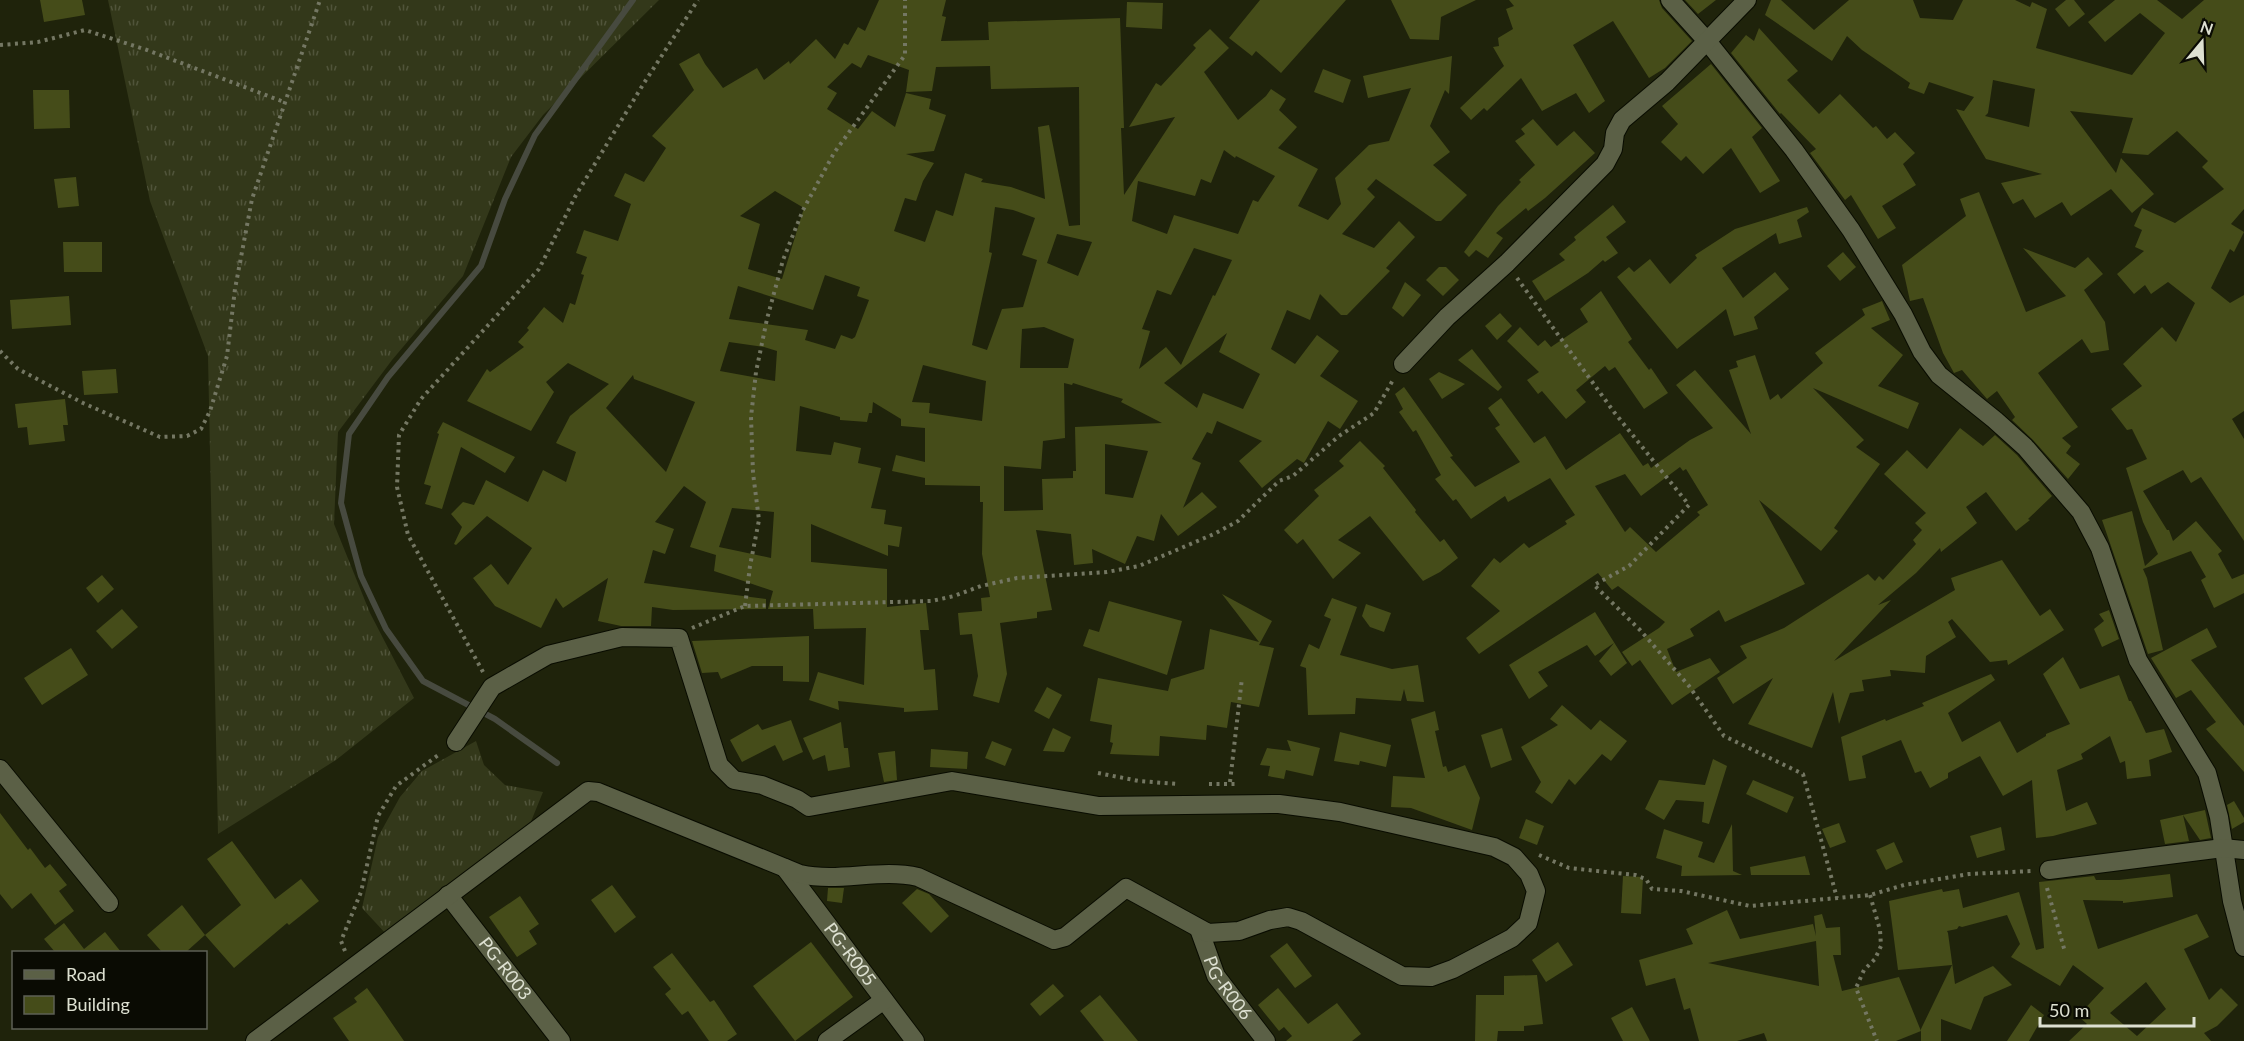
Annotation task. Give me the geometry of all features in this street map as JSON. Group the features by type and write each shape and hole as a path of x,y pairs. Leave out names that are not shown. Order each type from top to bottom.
{"street":[{"path":"1670,0 1707,41 1794,150 1851,230 1903,314 1922,352 1939,375 2025,447 2081,512 2100,548 2138,660 2206,773 2219,817 2232,901 2244,947"},
{"path":"1403,364 1447,317 1507,263 1605,164 1613,149 1615,134 1622,120 1667,82 1747,0"},
{"path":"255,1041 588,791 609,797 800,874 822,877 904,873 918,877 1054,940 1065,937 1126,888 1208,933 1239,931 1288,916 1402,976 1431,977 1453,969 1512,938 1528,923 1536,891 1529,874 1514,857 1494,847 1340,812 1279,804 1099,806 952,781 809,807 797,799 762,785 734,780 719,765 679,638 622,637 548,655 492,687 456,742"},
{"path":"0,770 109,903"},
{"path":"2049,870 2223,848 2244,850"},
{"name":"PG-R005","path":"785,868 915,1041"},
{"name":"PG-R003","path":"448,895 561,1041"},
{"name":"PG-R006","path":"1199,929 1216,976 1266,1041"},
{"path":"827,1041 884,999"}],"path":[{"path":"0,351 18,369 83,403 160,437 187,436 201,429 210,411 227,356 235,289 252,199 320,0"},
{"path":"492,687 408,535 397,487 399,435 421,399 539,269 576,195 698,0"},
{"path":"745,606 759,520 753,473 751,417 756,372 766,319 783,260 803,210 834,153 905,55 905,0"},
{"path":"0,45 38,42 85,30 284,102"},
{"path":"1507,263 1614,412 1689,505 1629,566 1594,585 1641,630 1689,686 1724,736 1803,774 1837,898"},
{"path":"679,638 693,628 745,606 932,601 1017,578 1107,572 1139,566 1238,521 1279,481 1293,476 1339,436 1374,413 1403,364"},
{"path":"1230,782 1242,678"},
{"path":"351,968 341,941 362,892 378,816 396,786 456,742"},
{"path":"1098,773 1139,781 1179,784"},
{"path":"1200,784 1230,782 1241,784"},
{"path":"1529,851 1569,868 1635,875 1646,879 1652,890 1681,891 1750,906 1870,895 1904,885 1969,874 2049,870 2046,887 2065,952"},
{"path":"1870,895 1880,930 1881,946 1875,959 1864,970 1856,988 1877,1041"}],"green space":[{"path":"108,0 659,0 543,115 511,157 463,276 392,360 338,432 334,524 370,613 414,698 336,760 218,834 208,356 150,201"},
{"path":"476,741 484,765 505,785 543,792 523,841 387,935 362,908 378,837 400,797 422,771"}],"building":[{"path":"40,0 82,0 85,15 44,22"},
{"path":"879,0 946,0 942,16 946,17 941,41 989,40 988,22 1120,18 1124,195 1175,117 1129,127 1156,83 1161,86 1196,48 1193,45 1210,29 1229,48 1204,72 1238,120 1271,89 1286,99 1279,110 1297,127 1278,148 1318,169 1298,206 1328,220 1341,204 1335,178 1369,145 1389,141 1411,88 1368,98 1363,76 1452,56 1449,94 1445,90 1430,126 1450,152 1433,165 1467,195 1441,221 1436,221 1376,179 1367,189 1375,197 1342,234 1374,248 1399,221 1415,237 1386,268 1390,271 1347,315 1341,315 1320,294 1310,320 1287,310 1271,349 1295,364 1317,335 1339,351 1320,376 1358,401 1340,429 1328,421 1304,463 1297,459 1262,488 1239,461 1262,441 1217,421 1212,434 1207,432 1192,459 1201,463 1183,508 1202,492 1217,507 1178,536 1161,514 1154,541 1137,536 1125,564 1092,549 1093,563 1074,565 1071,534 1036,530 1052,610 1037,612 1037,618 1000,623 1007,674 999,703 973,696 978,676 972,634 960,635 958,613 982,611 981,598 990,597 982,554 983,502 980,502 980,486 925,485 925,478 892,471 896,455 925,462 925,428 901,426 901,419 873,402 872,413 869,413 867,422 840,420 840,417 800,406 796,451 831,455 834,442 861,448 858,463 881,468 871,508 886,510 884,524 902,527 899,547 888,545 888,556 811,524 811,562 887,569 887,607 926,603 929,630 920,630 924,670 935,669 938,710 904,712 904,708 838,701 839,710 809,700 818,672 864,685 866,628 814,629 813,609 768,609 773,591 714,571 716,555 690,547 706,502 684,486 655,522 674,529 665,554 653,550 644,583 766,599 766,609 673,610 652,607 651,626 621,626 598,621 608,578 563,608 556,598 541,628 495,606 473,578 491,564 508,585 532,548 487,516 456,545 454,544 462,527 451,514 463,502 474,505 486,480 528,502 543,470 566,482 576,452 556,443 570,416 609,384 568,363 546,382 554,392 531,431 467,401 487,369 490,372 524,347 518,342 544,307 563,323 570,303 575,305 584,275 581,274 587,257 576,253 584,230 618,241 631,204 614,196 625,173 644,182 666,148 652,136 694,90 679,64 699,53 723,88 757,68 764,80 789,61 790,64 816,39 835,59 844,43 848,45 858,27 865,31","holes":["868,55 909,70 906,92 932,91 936,67 990,66 991,89 1079,87 1080,225 1069,226 1049,125 1038,127 1045,199 1011,187 981,182 983,179 965,173 953,216 936,210 925,242 894,231 905,198 916,201 923,181 934,163 906,154 934,151 946,115 929,109 931,99 906,93 895,127 872,111 858,129 827,109 837,93 827,87 852,63 861,68","1224,150 1235,158 1236,156 1275,176 1258,202 1253,200 1238,234 1174,215 1167,234 1132,221 1138,181 1195,196 1201,179 1211,183","775,191 804,208 782,279 748,269 760,224 740,216","995,207 1013,210 1035,218 1022,255 1037,260 1023,307 1002,309 987,350 972,345 992,253 989,252","1057,234 1092,242 1078,276 1047,263","1194,248 1232,260 1181,365 1166,347 1139,369 1150,331 1142,329 1157,290 1171,295","825,275 860,287 857,296 869,300 855,337 852,339 841,335 835,349 805,340 808,330 729,319 738,286 813,310","1044,327 1074,339 1068,368 1020,368 1022,329","1227,333 1219,352 1260,374 1243,409 1203,393 1197,408 1164,383","729,342 777,351 775,381 720,371","923,365 986,381 982,421 929,413 930,403 912,402","633,375 634,379 695,402 666,472 606,408","1064,383 1072,385 1073,383 1123,399 1121,402 1162,423 1075,427 1076,471 1073,471 1073,478 1042,479 1043,510 1004,511 1004,466 1041,469 1043,441 1065,438","1105,444 1148,451 1133,498 1105,494","732,508 774,512 771,558 719,547"]},
{"path":"1260,0 1346,0 1281,73 1256,51 1252,56 1229,38"},
{"path":"1391,0 1476,0 1441,17 1439,40 1410,39"},
{"path":"1509,0 1659,0 1662,8 1692,41 1665,68 1649,78 1613,21 1573,45 1605,101 1589,113 1576,93 1542,111 1521,78 1487,111 1484,108 1471,120 1460,108 1504,66 1493,47 1499,46 1498,38 1513,29 1506,9 1514,6"},
{"path":"1685,0 1716,0 1698,14"},
{"path":"1771,0 1781,0 1814,30 1849,0 1913,0 1920,18 1953,20 1963,0 2015,0 2030,7 2032,2 2047,9 2036,48 2132,75 2165,33 2140,13 2105,42 2088,22 2115,0 2157,0 2182,19 2204,0 2244,0 2244,209 2231,224 2244,232 2234,252 2230,249 2211,288 2230,303 2244,295 2244,411 2232,419 2244,439 2244,541 2201,477 2191,483 2183,470 2143,491 2169,530 2173,541 2196,521 2222,551 2218,554 2232,579 2244,574 2244,593 2214,608 2201,580 2206,577 2191,551 2143,569 2163,650 2148,654 2102,520 2132,511 2145,566 2158,554 2143,522 2126,468 2147,459 2132,429 2127,430 2111,409 2142,386 2123,364 2162,327 2176,342 2195,303 2168,282 2151,294 2145,285 2134,294 2117,274 2144,251 2135,247 2142,230 2134,226 2142,208 2175,223 2224,189 2202,167 2208,161 2177,131 2148,155 2122,153 2133,118 2070,111 2116,173 2121,158 2154,194 2132,213 2111,189 2071,216 2062,202 2035,218 2023,199 2013,204 2001,183 2042,174 1986,159 1956,109 1964,111 1974,97 1929,82 1924,94 1908,88 1910,83 1862,50 1847,36 1832,61 1765,15","holes":["1993,80 2035,89 2029,127 1985,116 1988,113"]},
{"path":"2066,0 2074,0 2085,14 2069,27 2055,9"},
{"path":"1127,2 1163,3 1162,29 1126,27"},
{"path":"1759,28 1798,71 1787,80 1819,114 1840,94 1873,128 1876,126 1887,139 1895,132 1915,153 1903,164 1916,185 1882,206 1896,228 1878,239 1851,195 1845,200 1810,153 1816,149 1780,114 1731,53 1746,35 1754,41"},
{"path":"1711,64 1762,128 1752,137 1780,181 1760,193 1731,148 1703,174 1686,156 1681,161 1661,142 1678,124 1662,106"},
{"path":"1323,69 1351,80 1343,103 1314,92"},
{"path":"33,90 69,90 70,128 34,129"},
{"path":"1533,119 1557,146 1574,131 1595,153 1545,198 1528,211 1526,208 1496,233 1503,238 1488,258 1476,250 1469,257 1464,252 1498,206 1521,182 1519,180 1535,165 1515,141 1525,134 1521,129"},
{"path":"76,177 79,206 58,208 54,179"},
{"path":"1979,192 2026,312 2066,296 2023,248 2075,268 2088,257 2103,274 2084,290 2105,322 2109,350 2091,353 2082,339 2038,373 2078,427 2062,438 2071,446 2066,453 2080,464 2068,479 2012,420 2015,417 1997,391 1987,399 1962,370 1954,373 1943,353 1923,298 1910,301 1902,265 1966,216 1960,199"},
{"path":"1613,205 1626,222 1606,237 1618,253 1605,262 1603,260 1588,273 1545,301 1532,281 1565,260 1559,254 1576,240 1574,237"},
{"path":"1807,207 1809,212 1797,220 1802,237 1779,244 1776,233 1722,268 1743,298 1775,272 1789,289 1754,317 1758,329 1734,336 1726,309 1677,349 1617,277 1629,267 1634,272 1650,259 1670,284 1697,258 1695,255 1735,229"},
{"path":"63,242 102,242 102,272 64,272"},
{"path":"1843,252 1856,267 1840,281 1827,266"},
{"path":"1439,267 1446,267 1459,280 1443,296 1426,280"},
{"path":"1405,282 1421,295 1403,317 1392,308"},
{"path":"1601,291 1632,339 1628,342 1649,370 1651,368 1668,393 1644,409 1615,367 1609,371 1605,366 1576,390 1586,402 1566,419 1542,391 1538,394 1527,380 1539,372 1507,341 1520,327 1538,346 1545,340 1551,347 1588,322 1580,309"},
{"path":"69,296 71,325 12,329 10,300"},
{"path":"1882,301 1890,320 1871,328 1903,355 1878,386 1919,403 1908,429 1813,388 1864,440 1856,447 1880,464 1834,528 1838,531 1821,551 1759,500 1805,584 1725,622 1719,610 1690,629 1694,636 1667,649 1676,672 1710,658 1720,672 1672,705 1640,660 1632,666 1622,652 1665,622 1618,586 1612,590 1598,573 1479,654 1466,638 1500,611 1471,586 1494,558 1500,563 1524,543 1529,548 1567,524 1565,521 1575,515 1550,478 1508,502 1505,496 1471,519 1456,499 1453,501 1435,479 1441,475 1416,430 1413,432 1399,412 1403,409 1395,394 1404,387 1453,456 1450,457 1475,487 1520,462 1495,428 1500,425 1488,408 1501,398 1534,443 1545,436 1566,470 1620,433 1643,466 1648,463 1651,468 1690,440 1713,428 1676,385 1695,370 1751,434 1729,370 1738,367 1736,361 1755,355 1770,400 1778,394 1781,399 1823,363 1815,353 1865,315 1862,309","holes":["1680,467 1683,471 1686,469 1708,505 1697,512 1700,515 1656,552 1630,527 1625,532 1595,486 1625,474 1641,496"]},
{"path":"1500,313 1512,326 1497,340 1485,326"},
{"path":"1472,349 1502,387 1498,391 1458,360"},
{"path":"116,369 118,393 84,395 82,371"},
{"path":"1439,372 1465,384 1442,399 1429,379"},
{"path":"65,399 68,425 63,425 65,441 29,445 27,427 18,428 15,404"},
{"path":"443,422 515,457 505,473 461,447 442,509 425,504 431,486 424,484 439,434 437,433"},
{"path":"1960,428 1983,446 1995,435 2017,455 2052,496 2028,519 2030,520 2016,531 1986,492 1966,507 1977,523 1941,552 1940,548 1916,573 1878,605 1891,600 1834,661 1955,590 1951,578 2002,560 2040,616 2050,609 2064,630 2008,665 2007,660 1990,662 1952,619 1948,622 1956,637 1926,656 1925,673 1890,670 1891,676 1862,680 1864,691 1850,693 1839,724 1833,692 1812,748 1748,724 1773,678 1733,704 1717,678 1747,658 1740,646 1784,628 1868,574 1875,581 1879,576 1883,580 1916,544 1913,540 1922,530 1915,523 1926,513 1884,474 1907,450 1927,469"},
{"path":"1360,441 1385,466 1383,468 1440,542 1444,539 1458,558 1440,572 1423,581 1370,516 1338,540 1361,553 1333,579 1303,539 1297,544 1284,530 1319,496 1314,490 1344,466 1339,461"},
{"path":"102,575 114,589 98,603 86,588"},
{"path":"1222,594 1272,621 1259,645 1274,648 1259,707 1231,702 1227,728 1207,725 1206,740 1160,736 1159,756 1110,754 1113,743 1110,742 1112,725 1090,721 1098,678 1168,691 1171,679 1204,669 1210,629 1259,642"},
{"path":"1332,598 1357,607 1340,655 1392,669 1418,665 1424,702 1407,701 1404,689 1401,701 1356,698 1355,714 1308,715 1306,668 1300,666 1309,644 1319,649 1331,619 1324,616"},
{"path":"1109,601 1182,621 1167,675 1083,646 1089,629 1099,632"},
{"path":"1366,604 1391,613 1384,632 1370,627 1362,616"},
{"path":"122,609 138,627 112,649 96,631"},
{"path":"2109,610 2119,639 2102,647 2094,629 2104,621 2099,614"},
{"path":"1595,612 1627,663 1611,676 1599,661 1614,643 1595,656 1587,645 1538,672 1548,686 1529,699 1509,665"},
{"path":"2207,628 2217,647 2191,660 2244,726 2244,772 2206,729 2216,722 2191,690 2176,698 2151,658"},
{"path":"809,636 809,682 783,681 783,666 752,666 721,679 718,672 702,673 692,641"},
{"path":"71,648 88,675 42,705 24,678"},
{"path":"2063,657 2080,689 2119,675 2129,701 2146,733 2164,729 2172,752 2149,760 2151,776 2127,779 2125,761 2120,763 2110,736 2081,754 2083,759 2057,770 2066,811 2087,802 2097,824 2053,836 2036,838 2032,780 2003,796 1980,756 1948,773 1948,778 1930,788 1921,771 1915,773 1901,740 1862,756 1866,778 1849,781 1841,737 1924,706 1922,703 1991,674 1995,680 1948,713 1962,742 2000,721 2017,753 2046,734 2070,724 2043,674"},
{"path":"1047,687 1062,695 1049,719 1034,711"},
{"path":"1562,705 1591,730 1600,720 1627,741 1611,761 1602,754 1575,785 1569,779 1552,804 1535,792 1541,782 1521,747 1558,725 1550,719"},
{"path":"1435,711 1439,730 1435,731 1443,767 1446,766 1448,772 1465,765 1480,798 1472,830 1411,808 1391,807 1393,776 1425,778 1411,719"},
{"path":"791,720 803,752 783,761 775,745 742,762 730,740 758,724 762,730"},
{"path":"841,722 844,748 848,748 850,767 828,771 825,755 813,760 803,738"},
{"path":"1053,728 1071,737 1064,752 1043,751"},
{"path":"1502,728 1512,760 1491,768 1481,735"},
{"path":"1340,732 1391,745 1386,767 1360,761 1359,765 1334,761"},
{"path":"1287,740 1320,748 1313,776 1286,770 1284,779 1268,776 1270,766 1260,765 1267,748 1291,751"},
{"path":"992,741 1012,749 1005,766 985,758"},
{"path":"931,749 968,752 967,769 930,767"},
{"path":"895,751 897,780 884,782 878,753"},
{"path":"1713,759 1727,766 1709,824 1702,822 1704,802 1676,800 1664,820 1645,809 1659,780 1705,785"},
{"path":"1753,780 1794,797 1787,813 1746,794"},
{"path":"2234,801 2244,822 2232,829 2227,805"},
{"path":"2205,810 2211,838 2200,840 2183,815 2189,841 2165,844 2160,820"},
{"path":"0,813 28,850 30,848 45,868 50,864 67,885 59,891 74,911 55,925 31,893 12,909 0,894"},
{"path":"1526,819 1544,826 1537,845 1519,838"},
{"path":"1839,823 1846,842 1830,848 1822,829"},
{"path":"1732,824 1733,871 1742,875 1681,876 1682,866 1656,858 1664,829 1703,842 1698,857 1714,863"},
{"path":"2001,827 2005,850 1977,858 1970,836"},
{"path":"232,841 275,899 301,879 319,901 289,925 287,923 234,968 205,935 241,905 207,859"},
{"path":"1894,842 1903,862 1886,870 1876,850"},
{"path":"1805,856 1810,875 1751,875 1750,867"},
{"path":"2170,874 2173,897 2123,903 2123,901 2083,900 2098,949 2197,914 2209,937 2184,949 2209,1000 2221,988 2238,1005 2217,1026 2204,1033 2211,1041 2069,1041 2087,1024 2078,1016 2104,988 2073,965 2060,986 2011,957 2020,944 2007,915 1947,931 1955,984 1993,966 2012,985 1984,997 1971,1030 1941,1019 1941,1041 1921,1041 1921,1029 1952,965 1898,970 1889,901 1942,889 1943,892 1959,889 1963,908 2019,892 2036,950 2044,948 2039,882 2094,876 2096,880 2119,880","holes":["2146,982 2166,1009 2137,1036 2110,1013"]},
{"path":"1623,876 1643,877 1641,914 1621,913"},
{"path":"612,885 636,917 615,933 591,900"},
{"path":"828,888 844,888 842,903 827,901"},
{"path":"917,889 929,894 949,916 931,933 902,903"},
{"path":"520,896 539,924 529,931 537,944 517,957 489,917"},
{"path":"182,905 205,935 187,951 161,951 147,935"},
{"path":"1727,910 1740,939 1813,924 1816,936 1814,916 1822,914 1826,928 1840,927 1841,955 1833,955 1842,991 1899,977 1921,1031 1896,1041 1767,1041 1764,1033 1737,1041 1699,1041 1690,1008 1684,1010 1675,978 1646,986 1639,960 1693,944 1686,929","holes":["1816,941 1819,986 1708,963"]},
{"path":"64,923 84,949 105,932 120,951 54,951 44,939"},
{"path":"811,942 853,997 795,1041 753,986"},
{"path":"1558,942 1573,965 1546,982 1532,960"},
{"path":"1287,943 1312,976 1295,988 1270,956"},
{"path":"672,953 710,1002 714,1000 737,1034 727,1041 709,1041 688,1011 682,1015 665,994 671,989 653,967"},
{"path":"1537,975 1543,1024 1524,1026 1524,1031 1498,1031 1497,1041 1475,1041 1476,995 1504,995 1504,976"},
{"path":"1053,984 1064,996 1040,1016 1030,1004"},
{"path":"367,988 404,1041 349,1041 333,1018 357,1002 354,998"},
{"path":"1278,988 1308,1024 1337,1003 1361,1034 1352,1041 1286,1041 1292,1036 1284,1027 1279,1031 1258,1005"},
{"path":"1100,995 1138,1041 1104,1041 1080,1011"},
{"path":"2031,1005 2044,1015 2029,1041 2007,1041"},
{"path":"1632,1007 1650,1041 1623,1041 1611,1018"}],"waterway":[{"path":"557,763 495,719 423,681 386,629 361,576 341,503 349,434 388,377 481,266 505,199 535,135 633,0"}]}
